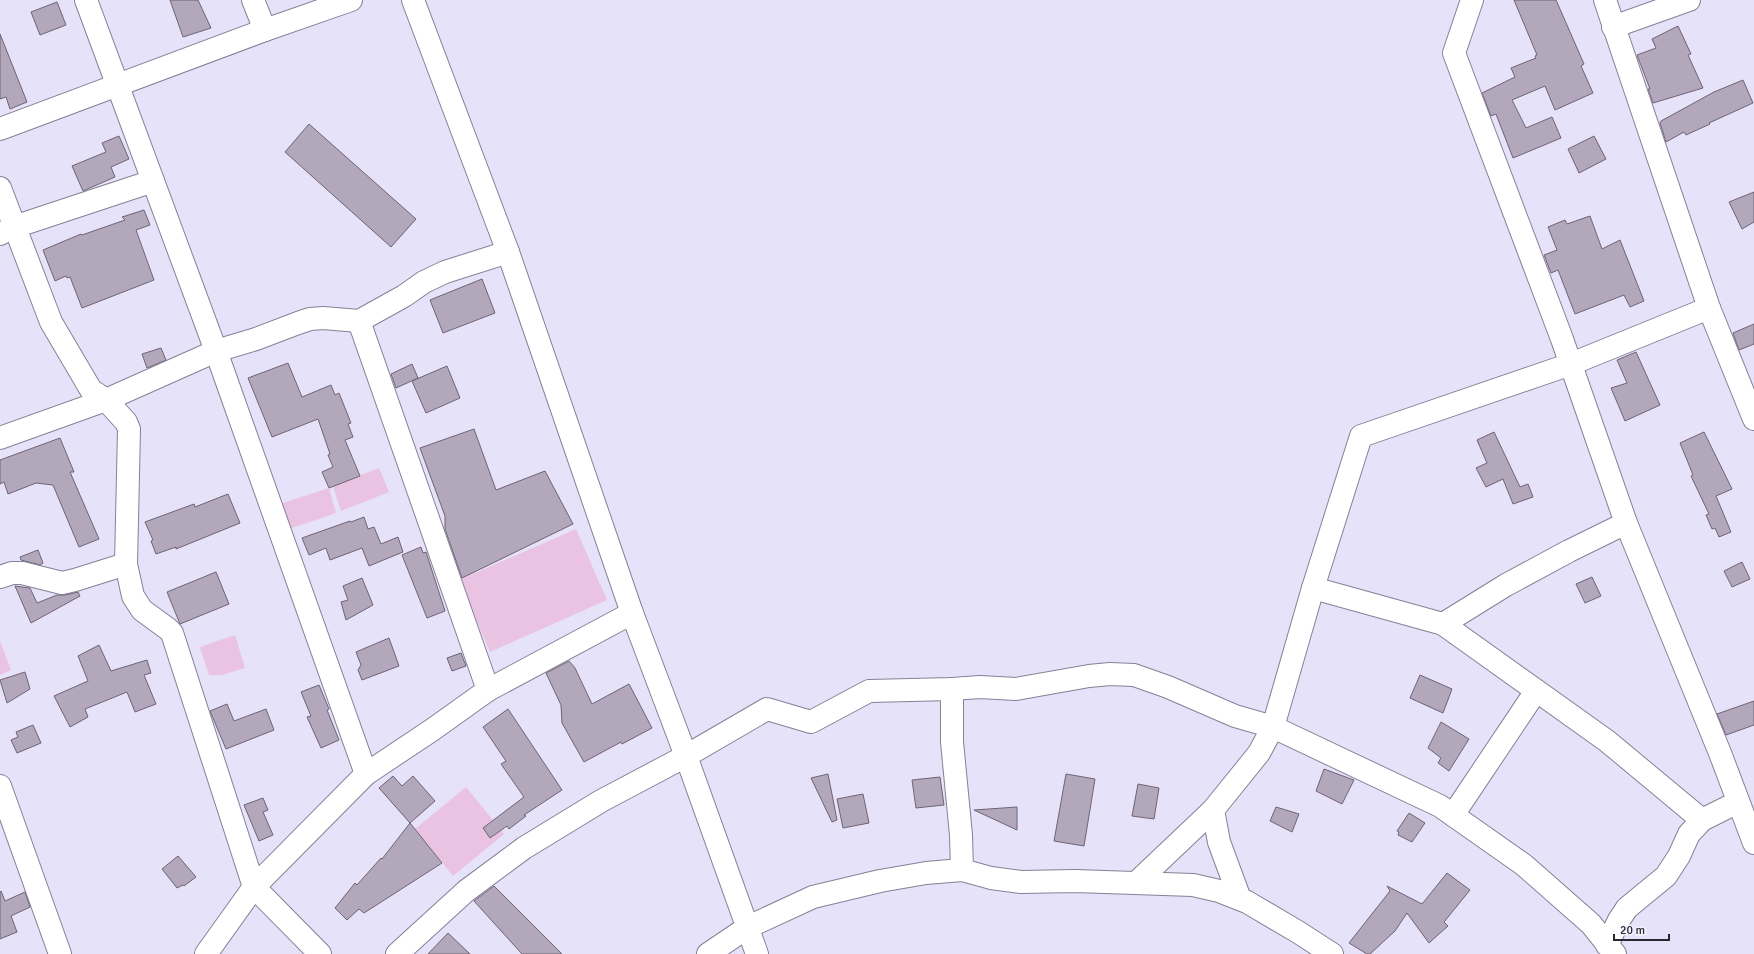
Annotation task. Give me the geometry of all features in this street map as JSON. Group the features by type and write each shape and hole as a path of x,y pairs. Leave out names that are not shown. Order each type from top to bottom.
{"street":[{"path":"86,0 216,352 366,774"},
{"path":"253,0 265,30"},
{"path":"0,130 265,30 351,0"},
{"path":"412,0 508,252 632,613 686,756 757,954"},
{"path":"1472,0 1454,53 1560,332 1626,523 1754,843"},
{"path":"1605,0 1709,308 1754,419"},
{"path":"1613,27 1689,0"},
{"path":"7,230 153,181"},
{"path":"0,188 7,230 51,322 91,390 106,400 126,422 129,429 126,564 133,596 142,610 172,633 254,887 320,954"},
{"path":"0,438 106,400 216,352 310,319 323,318 360,321 404,296 424,282 445,272 508,252"},
{"path":"1136,883 1213,810 1258,753 1273,727 1313,588 1361,436 1571,364 1709,308"},
{"path":"360,321 488,690"},
{"path":"1443,624 1506,585 1569,551 1626,523"},
{"path":"0,577 12,573 22,573 62,583 126,564"},
{"path":"1313,588 1443,624 1607,741 1702,820"},
{"path":"206,954 254,887 366,774 488,690 632,613"},
{"path":"397,954 466,891 524,848 601,801 686,756 767,709 811,722 869,691 952,690 980,687 1016,689 1089,676 1110,674 1134,675 1168,686 1235,716 1273,727 1440,806 1524,865 1591,924 1608,951"},
{"path":"952,690 952,742 961,835 962,870"},
{"path":"1453,815 1536,691"},
{"path":"0,786 60,954"},
{"path":"1608,951 1619,920 1627,908 1666,876 1679,856 1689,834 1702,820 1738,802"},
{"path":"1213,810 1219,842 1240,899"},
{"path":"708,954 748,927 813,897 880,881 926,873 962,870 991,878 1021,882 1193,885 1240,899 1298,932 1332,954"}],"shaded area":[{"path":"379,468 389,492 341,511 333,486"},
{"path":"329,488 336,513 280,532 271,507"},
{"path":"576,529 607,600 490,652 459,580"},
{"path":"235,635 245,668 222,675 209,675 200,647"},
{"path":"0,641 11,670 0,675"},
{"path":"466,787 504,834 453,876 415,829"}],"building":[{"path":"170,0 198,0 211,28 183,37"},
{"path":"1514,0 1556,0 1584,64 1581,66 1593,93 1555,110 1545,86 1512,100 1526,128 1552,117 1561,138 1513,158 1496,114 1491,116 1482,93 1515,77 1511,68 1536,58 1535,56 1537,55"},
{"path":"57,2 66,25 40,35 31,12"},
{"path":"1678,26 1691,54 1688,55 1703,88 1653,103 1648,89 1650,89 1637,55 1656,48 1652,39"},
{"path":"0,34 27,102 10,109 6,97 0,99"},
{"path":"1743,80 1753,103 1686,135 1684,132 1666,142 1660,123 1661,121 1714,92"},
{"path":"309,124 416,219 391,247 285,152"},
{"path":"119,136 129,159 111,167 115,177 83,191 72,166 106,152 102,143"},
{"path":"1594,136 1606,159 1579,173 1568,149"},
{"path":"1754,192 1754,222 1742,229 1729,202"},
{"path":"144,210 150,225 136,230 154,280 82,308 70,277 67,278 66,276 55,281 43,250 81,234 82,235 125,220 122,217"},
{"path":"1590,216 1602,249 1620,240 1644,301 1630,307 1624,295 1575,314 1558,270 1551,273 1544,255 1557,250 1548,227 1565,220 1567,224"},
{"path":"482,279 495,313 443,333 430,300"},
{"path":"1754,324 1754,344 1739,350 1733,333"},
{"path":"161,348 166,360 147,368 142,354"},
{"path":"1636,352 1660,405 1625,421 1611,388 1627,383 1617,360"},
{"path":"288,363 302,397 331,385 335,395 339,393 351,423 348,424 353,437 345,440 360,476 329,488 322,472 333,467 318,419 272,437 248,378"},
{"path":"412,364 418,378 396,388 391,374"},
{"path":"447,366 460,398 426,413 412,381"},
{"path":"474,429 496,490 545,471 573,524 462,578 445,529 445,516 420,448"},
{"path":"1494,432 1520,487 1528,484 1533,497 1513,504 1503,479 1486,487 1476,468 1487,463 1477,440"},
{"path":"1704,432 1732,489 1716,496 1731,532 1719,537 1715,528 1712,529 1706,515 1709,514 1691,476 1693,475 1680,443"},
{"path":"60,438 74,472 70,472 99,539 79,547 53,485 36,483 8,494 4,482 0,484 0,460"},
{"path":"228,494 240,523 176,549 176,547 156,554 151,541 153,540 145,522 194,504 195,507"},
{"path":"364,517 368,529 374,527 381,544 398,537 403,552 369,566 362,548 330,560 326,548 309,555 302,538"},
{"path":"421,547 423,553 426,552 445,611 427,618 402,555"},
{"path":"38,550 43,563 40,565 21,560 20,557"},
{"path":"1742,562 1750,579 1732,587 1724,571"},
{"path":"216,572 229,604 180,624 167,592"},
{"path":"1592,577 1601,596 1585,603 1576,584"},
{"path":"362,578 373,605 346,620 341,602 348,600 343,586"},
{"path":"15,586 30,588 37,603 57,595 78,592 80,596 31,623"},
{"path":"389,638 399,666 362,680 358,670 361,665 356,652"},
{"path":"99,645 111,671 147,660 151,673 144,675 156,704 135,712 127,692 85,709 88,717 70,727 54,696 88,681 78,656"},
{"path":"461,653 466,666 452,671 447,658"},
{"path":"569,661 575,668 592,704 629,684 652,728 622,744 621,742 584,762 562,723 561,705 546,673"},
{"path":"25,672 30,689 7,703 0,680"},
{"path":"1420,675 1452,689 1443,713 1410,698"},
{"path":"319,685 339,740 321,748 307,717 311,716 301,692"},
{"path":"1754,701 1754,725 1726,735 1717,714"},
{"path":"227,704 234,721 266,709 274,730 226,749 210,711"},
{"path":"508,709 562,790 524,815 526,816 509,829 507,826 490,838 483,828 524,797 501,764 506,761 483,727"},
{"path":"1441,722 1469,739 1449,771 1438,763 1441,758 1428,748"},
{"path":"33,725 41,743 17,753 11,740 18,737 16,732"},
{"path":"1324,769 1354,780 1342,804 1316,791"},
{"path":"828,774 837,820 832,822 811,778"},
{"path":"1066,774 1095,779 1084,846 1054,841"},
{"path":"393,776 402,786 413,776 435,801 410,823 379,788"},
{"path":"940,777 944,805 916,808 912,780"},
{"path":"1138,784 1159,788 1154,819 1132,816"},
{"path":"863,794 869,823 843,828 837,799"},
{"path":"263,798 268,810 263,812 273,835 259,841 244,805"},
{"path":"1017,807 1017,830 974,810"},
{"path":"1276,807 1299,814 1292,832 1270,821"},
{"path":"1409,813 1425,823 1412,842 1398,835 1399,832 1397,831"},
{"path":"410,823 442,863 364,913 359,909 347,920 335,908 355,883 357,885 381,858 382,859"},
{"path":"178,856 196,877 184,886 183,885 177,888 162,869"},
{"path":"1447,873 1470,890 1444,922 1448,926 1429,943 1407,913 1395,931 1370,954 1367,954 1349,943 1390,891 1387,886 1422,904"},
{"path":"494,886 562,954 522,954 474,901"},
{"path":"1,891 5,901 25,892 30,907 11,916 17,932 0,939 0,892"},
{"path":"448,933 470,954 428,954"}]}
